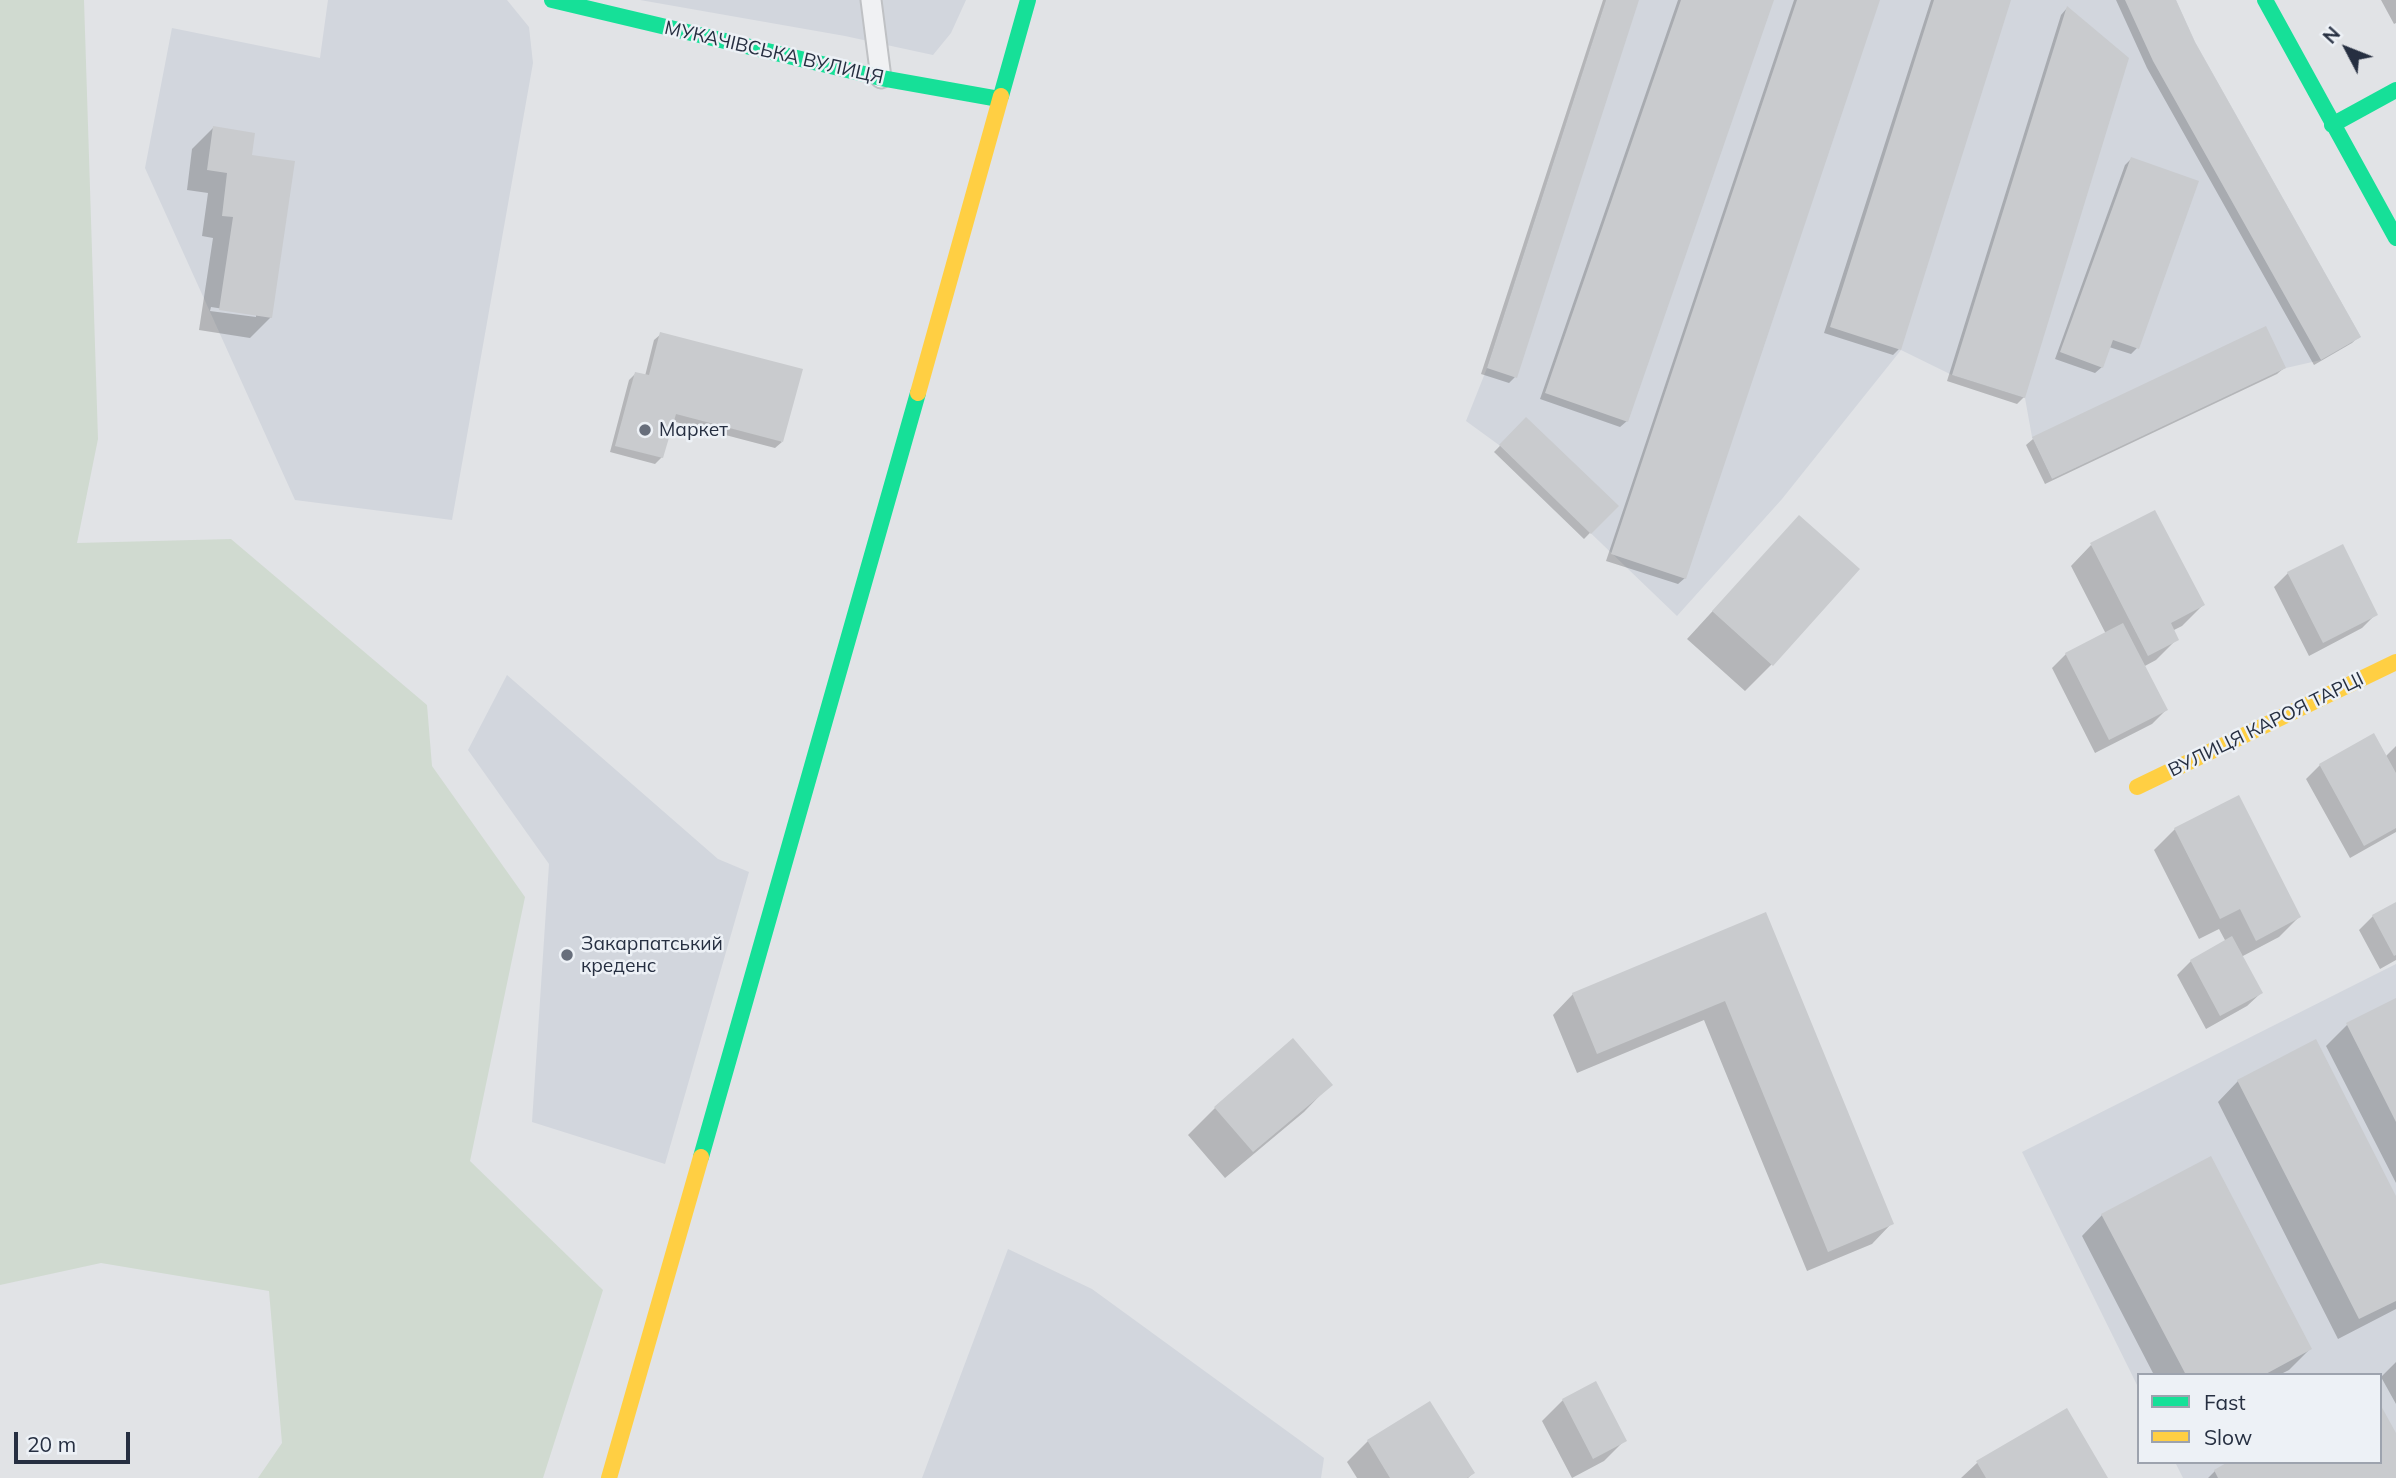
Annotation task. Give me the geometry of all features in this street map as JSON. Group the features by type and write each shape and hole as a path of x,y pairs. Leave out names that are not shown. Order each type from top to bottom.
{"main road":[{"name":"МУКАЧІВСЬКА ВУЛИЦЯ","path":"552,0 881,78 999,99"},
{"path":"609,1478 827,719 1028,0"},
{"path":"2265,0 2396,238"},
{"path":"2332,125 2396,90"},
{"name":"ВУЛИЦЯ КАРОЯ ТАРЦІ","path":"2137,788 2396,662"}],"lane":[{"path":"871,0 881,78"}],"shaded area":[{"path":"0,0 84,0 98,439 77,543 231,539 427,705 432,766 525,897 470,1161 603,1290 543,1478 258,1478 282,1443 269,1291 101,1263 0,1285"},
{"path":"328,0 507,0 529,27 533,63 452,520 295,500 145,168 172,28 320,58"},
{"path":"640,0 966,0 951,33 933,55 845,36"},
{"path":"1606,0 2176,0 2195,42 2361,337 2321,360 2286,368 2052,479 2032,437 2025,398 1952,375 1901,350 1782,499 1677,616 1499,445 1466,421 1487,368"},
{"path":"507,675 718,859 749,872 665,1164 532,1122 549,864 468,750"},
{"path":"2396,964 2396,1478 2183,1478 2176,1464 2382,1464 2382,1373 2137,1373 2137,1385 2022,1152"},
{"path":"1008,1249 1092,1289 1324,1458 1321,1478 922,1478"}],"building":[{"path":"1606,0 1639,0 1517,378 1487,368"},
{"path":"1681,0 1774,0 1628,422 1545,393"},
{"path":"1797,0 1880,0 1686,579 1611,554"},
{"path":"1934,0 2011,0 1901,350 1830,327"},
{"path":"2125,0 2176,0 2195,42 2361,337 2321,360 2153,61"},
{"path":"2067,6 2129,58 2025,398 1952,375"},
{"path":"213,126 255,133 252,155 295,161 272,318 219,310 233,217 222,216 227,173 207,170"},
{"path":"2131,157 2199,181 2139,349 2113,340 2103,368 2060,352"},
{"path":"2266,326 2286,368 2052,479 2032,437"},
{"path":"660,332 803,369 783,442 676,414 663,458 615,446 635,372 649,375"},
{"path":"1526,417 1619,506 1591,534 1499,445"},
{"path":"2155,510 2205,605 2171,623 2179,640 2148,656 2090,543"},
{"path":"1799,515 1860,569 1773,666 1712,611"},
{"path":"2343,544 2378,615 2323,643 2287,572"},
{"path":"2123,623 2168,710 2109,740 2065,653"},
{"path":"2374,733 2396,773 2396,828 2364,846 2319,764"},
{"path":"2239,795 2301,917 2256,941 2240,909 2220,919 2174,828"},
{"path":"2396,902 2396,955 2394,956 2372,915"},
{"path":"1766,912 1894,1224 1828,1252 1725,1001 1597,1054 1572,993"},
{"path":"2232,936 2263,993 2220,1016 2190,960"},
{"path":"2396,998 2396,1122 2346,1023"},
{"path":"1293,1038 1333,1085 1253,1152 1214,1107"},
{"path":"2316,1039 2396,1196 2396,1301 2359,1319 2237,1080"},
{"path":"2211,1156 2312,1349 2268,1373 2185,1373 2101,1214"},
{"path":"1596,1381 1627,1441 1593,1459 1562,1399"},
{"path":"1430,1401 1475,1473 1467,1478 1390,1478 1367,1440"},
{"path":"2067,1408 2108,1478 1986,1478 1976,1461"},
{"path":"2382,1408 2396,1433 2396,1478 2218,1478 2214,1470 2224,1464 2382,1464"}],"traffic: fast":[{"path":"552,0 881,78 999,99"},
{"path":"1001,96 1028,0"},
{"path":"2265,0 2396,238"},
{"path":"2332,125 2396,90"},
{"path":"701,1157 918,393"}],"traffic: slow":[{"path":"918,393 1001,96"},
{"path":"2137,787 2396,662"},
{"path":"609,1478 701,1157"}],"place":[{"name":"Маркет","path":"645,430"},
{"name":"Закарпатський креденс","path":"567,955"}]}
